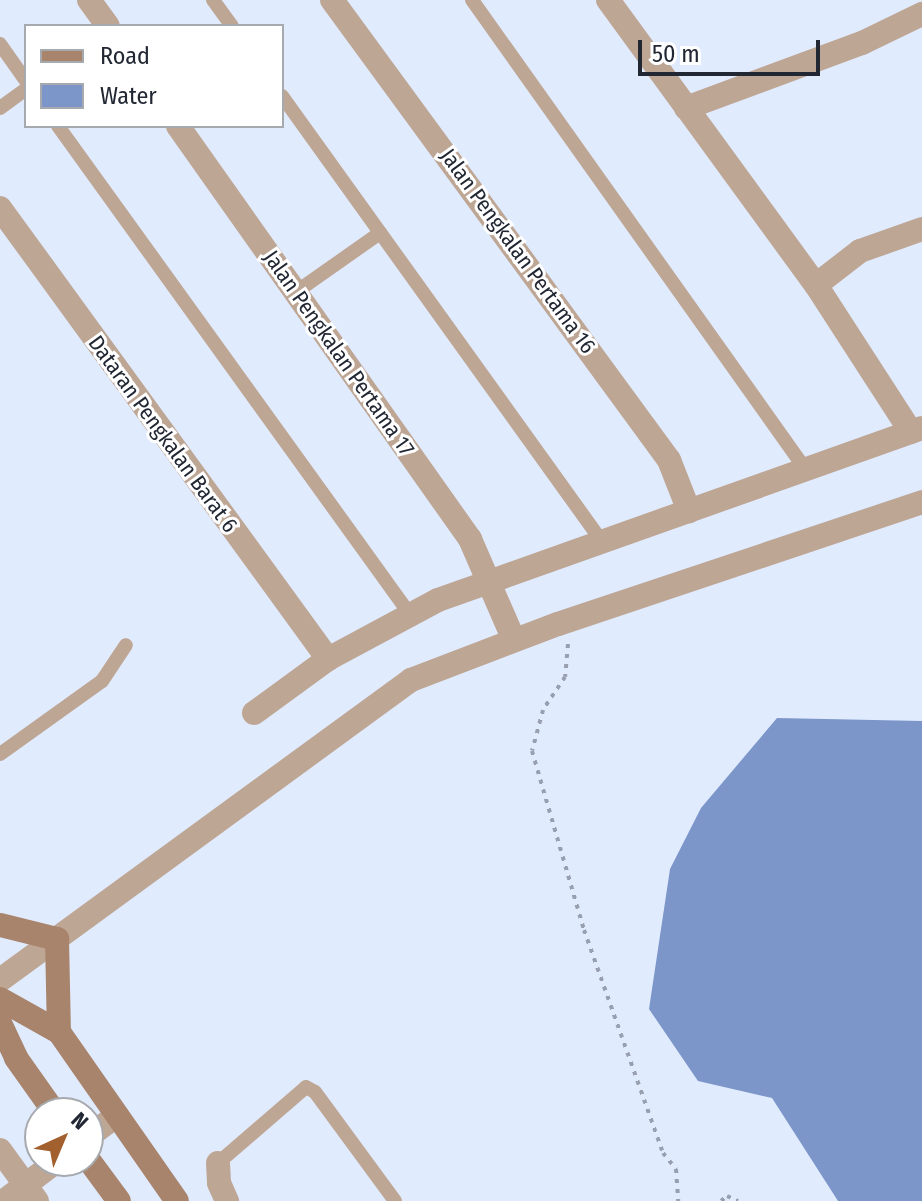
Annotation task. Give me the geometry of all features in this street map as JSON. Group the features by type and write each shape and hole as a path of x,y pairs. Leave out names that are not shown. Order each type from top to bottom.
{"street":[{"path":"89,0 107,24"},
{"name":"Jalan Pengkalan Pertama 16","path":"332,0 669,460 689,511"},
{"path":"254,713 328,659 409,613 916,430 816,285 608,0"},
{"path":"686,108 862,43 922,14"},
{"name":"Jalan Pengkalan Pertama 17","path":"179,128 470,539 514,640"},
{"name":"Dataran Pengkalan Barat 6","path":"0,208 328,659"},
{"path":"816,285 860,251 922,229"},
{"path":"0,980 411,680 558,624 922,502"},
{"path":"0,925 57,939"},
{"path":"57,939 59,1032"},
{"path":"0,999 59,1032 177,1201"},
{"path":"0,1023 16,1058 44,1097"},
{"path":"104,1125 117,1115"},
{"path":"0,1150 31,1193"},
{"path":"218,1163 219,1183 227,1201"},
{"path":"4,1201 31,1193 44,1177"},
{"path":"101,1177 119,1201"}],"lane":[{"path":"213,0 231,24"},
{"path":"472,0 806,470"},
{"path":"0,44 24,78"},
{"path":"0,108 24,90"},
{"path":"284,99 603,543"},
{"path":"59,128 409,613"},
{"path":"296,292 380,233"},
{"path":"0,754 102,681 126,645"},
{"path":"218,1163 306,1087 315,1092 395,1201"}],"path":[{"path":"558,624 570,648 565,677 543,710 532,751 584,930 663,1153 676,1169 678,1201"},
{"path":"721,1201 727,1196 738,1201"}],"water":[{"path":"777,718 922,721 922,1201 838,1201 772,1098 698,1081 649,1009 670,869 701,808"}]}
